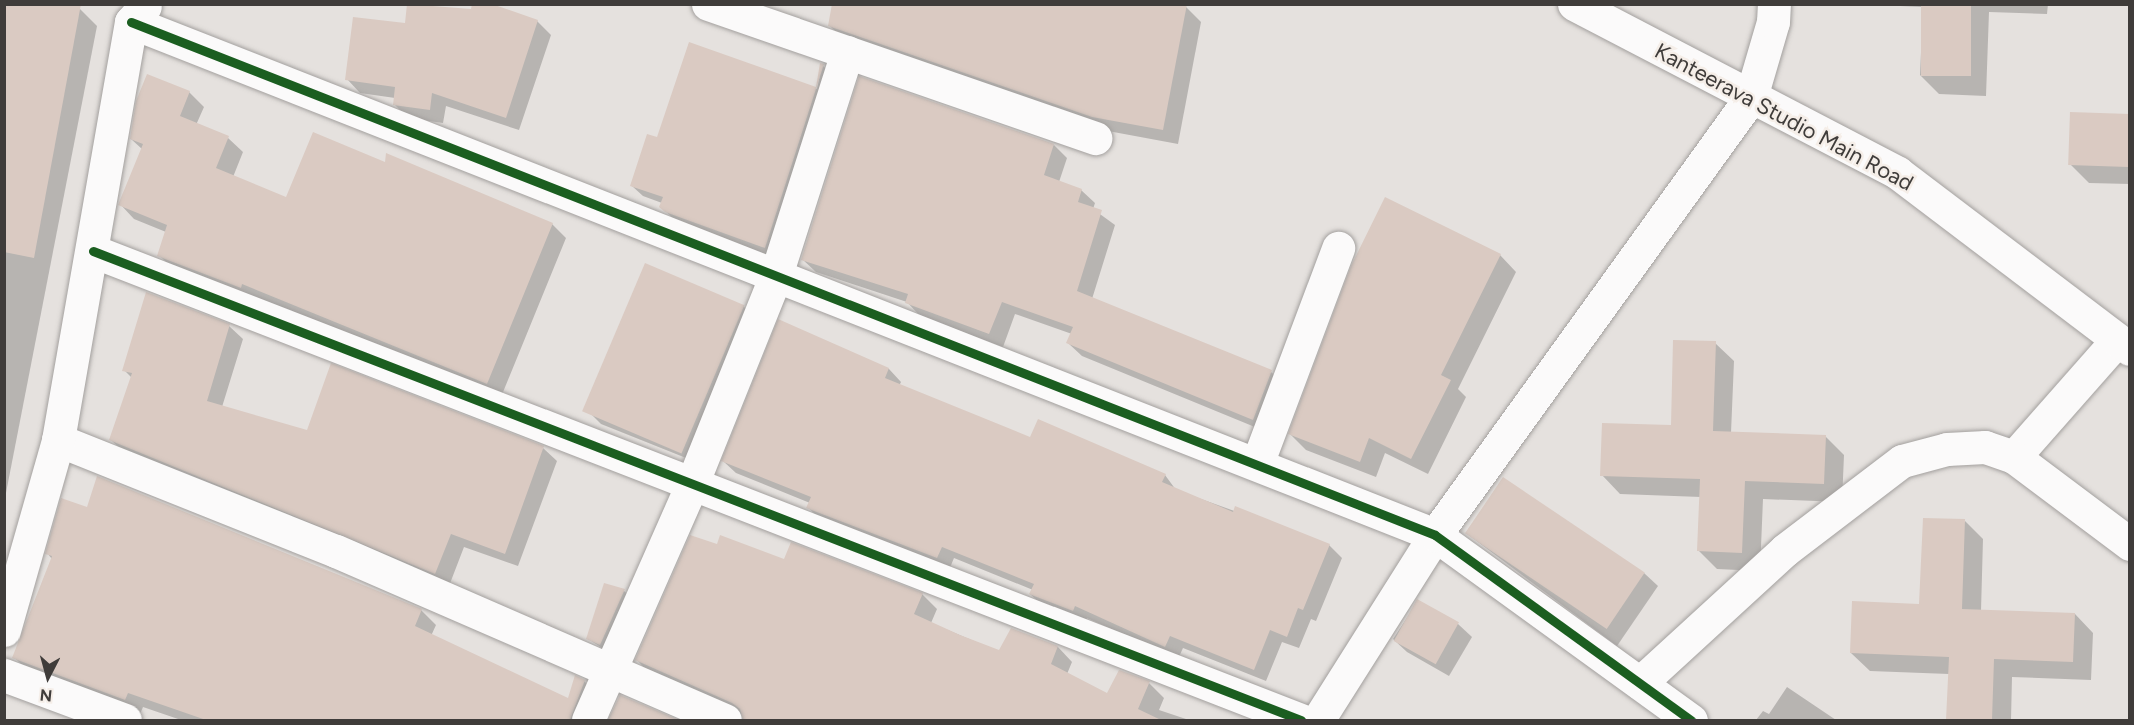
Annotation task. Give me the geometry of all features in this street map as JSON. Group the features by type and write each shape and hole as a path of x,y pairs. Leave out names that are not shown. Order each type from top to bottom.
{"street":[{"path":"708,4 1096,138"},
{"name":"Kanteerava Studio Main Road","path":"1574,4 1898,173 2123,345"},
{"path":"1318,720 1435,535 1751,98 1773,22 1774,4"},
{"path":"4,630 58,440 138,13 776,275 1435,535 1691,720"},
{"path":"588,720 692,484 776,275 847,52"},
{"path":"1257,464 1338,248"},
{"path":"93,251 1300,720"},
{"path":"2014,457 2123,345"},
{"path":"58,440 336,551 612,668 725,720"},
{"path":"1640,683 1785,550 1902,461 1947,449 1985,447 2014,457 2130,544"},
{"path":"4,675 125,720"}],"building":[{"path":"4,4 81,4 34,258 4,252"},
{"path":"407,4 471,9 472,4 492,4 538,20 506,118 432,93 430,110 393,105 395,87 345,80 353,17 405,23"},
{"path":"832,4 1187,4 1163,130 1092,117 828,26"},
{"path":"1921,4 1971,4 1971,76 1921,76"},
{"path":"689,42 816,87 820,63 824,64 765,248 665,212 659,207 663,197 630,186 647,134 657,137"},
{"path":"147,74 190,91 180,116 229,136 216,168 286,197 313,132 385,162 386,153 553,223 487,384 242,284 241,288 157,256 167,225 118,205 143,144 130,139 136,101"},
{"path":"859,76 1054,144 1044,175 1082,189 1078,202 1102,210 1077,291 1272,370 1253,420 1066,343 1073,327 1002,302 989,334 905,303 908,294 801,260"},
{"path":"2070,112 2130,114 2128,167 2068,165"},
{"path":"1385,197 1501,254 1441,375 1451,380 1411,459 1369,438 1360,462 1288,434 1351,266"},
{"path":"645,263 744,305 682,453 582,411"},
{"path":"146,292 230,324 207,401 307,430 331,363 544,446 505,554 451,534 435,574 109,440 132,373 122,371"},
{"path":"778,319 889,368 885,378 1030,437 1038,419 1166,474 1162,482 1233,512 1235,506 1330,544 1303,610 1298,608 1287,637 1270,630 1254,670 1170,636 1165,647 1075,606 1073,611 1029,594 1034,584 942,547 937,558 806,508 811,497 721,461"},
{"path":"1673,340 1716,341 1713,431 1826,435 1824,484 1745,481 1742,553 1697,551 1700,479 1600,476 1602,423 1671,425"},
{"path":"97,476 422,609 415,626 568,698 575,675 585,680 570,720 206,720 128,693 125,700 12,658 52,556 45,554 61,498 87,507"},
{"path":"1503,477 1645,573 1607,629 1465,533"},
{"path":"1923,518 1965,519 1962,609 2075,613 2073,662 1994,659 1992,720 1946,720 1949,657 1850,653 1852,601 1919,604"},
{"path":"690,535 717,544 720,535 784,559 791,542 923,593 914,614 960,635 999,650 1011,628 1058,646 1051,664 1107,693 1119,670 1150,681 1138,709 1161,720 743,720 740,709 732,703 635,660"},
{"path":"604,583 625,589 600,645 586,639"},
{"path":"1417,599 1459,622 1436,664 1394,641"},
{"path":"620,695 679,720 608,720"}],"cycle path":[{"path":"131,22 1435,535 1691,720"},
{"path":"93,251 1301,720"}]}
